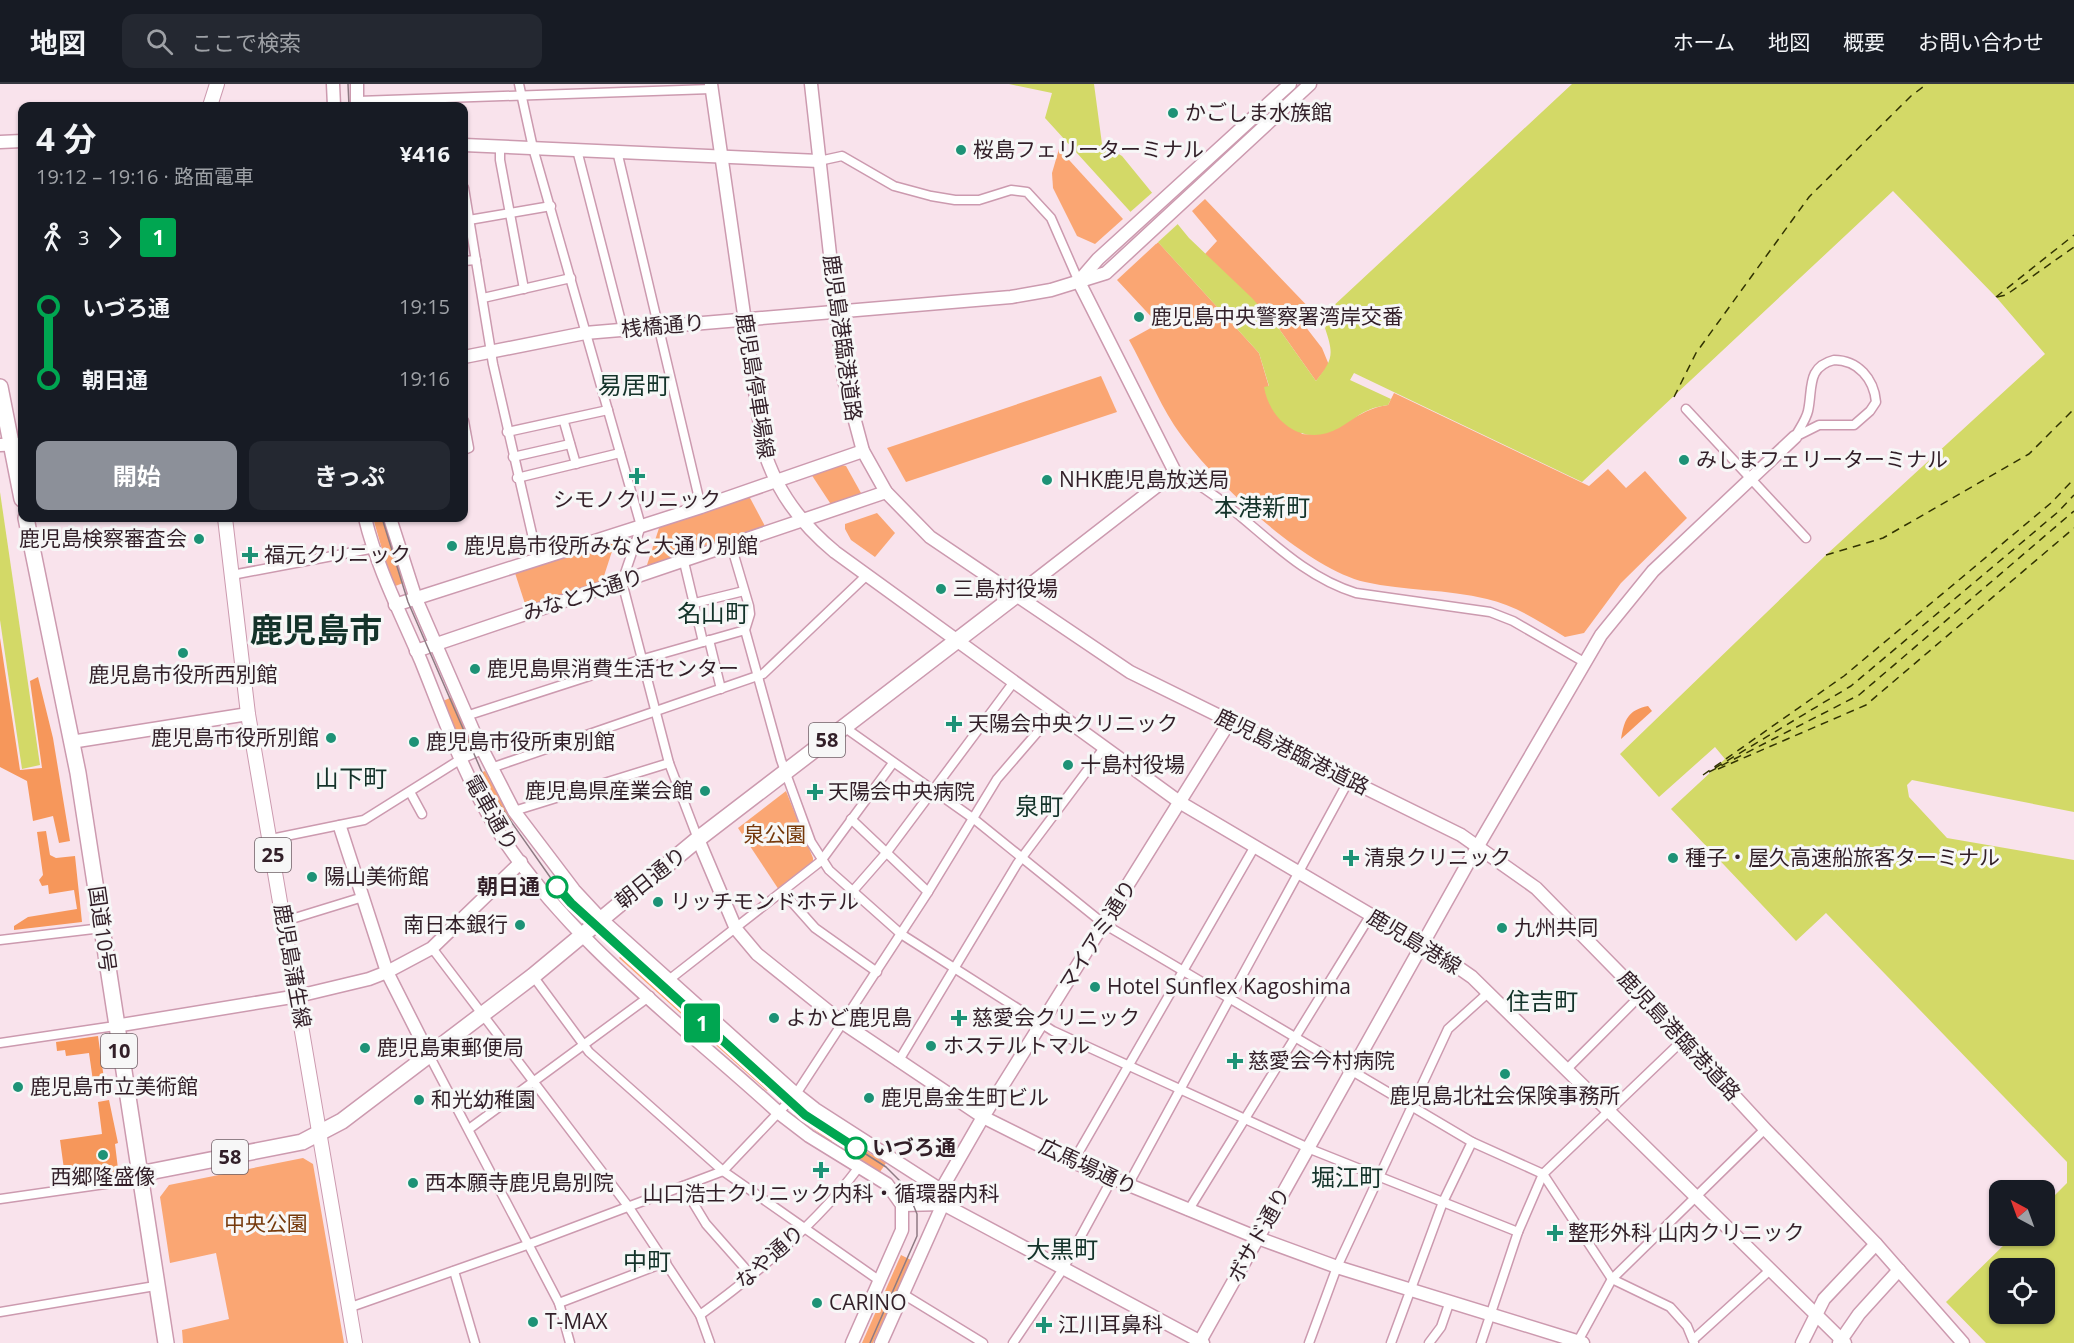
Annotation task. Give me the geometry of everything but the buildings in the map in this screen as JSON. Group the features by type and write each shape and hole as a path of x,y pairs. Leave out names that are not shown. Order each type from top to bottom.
{"highway":[{"path":"0,387 18,479"},
{"name":"国道10号","path":"27,522 71,742 102,928 155,1286 166,1343"},
{"name":"朝日通り","path":"139,1174 302,1143 319,1136 533,976 698,839 1015,596"}],"main road":[{"path":"211,102 217,84"},
{"name":"鹿児島蒲生線","path":"225,522 248,714 298,996 319,1136 355,1343"}],"street":[{"path":"333,84 334,102"},
{"path":"357,84 358,102"},
{"path":"519,84 533,148 640,526 622,582 669,763 698,839"},
{"name":"鹿児島港臨港道路","path":"811,84 844,380 863,451 886,492 930,537 1130,672 1479,846 1543,894 1876,1244 1962,1343"},
{"path":"1079,282 1098,259 1290,84"},
{"name":"桟橋通り","path":"468,356 585,333 1011,297 1079,282 1106,273 1310,84"},
{"path":"391,102 522,94 711,87"},
{"name":"鹿児島停車場線","path":"711,87 763,447 776,481 803,521 825,543 956,640"},
{"path":"0,142 18,141"},
{"path":"468,145 819,161 842,156 894,186 955,200 991,198 1011,190 1027,192 1051,218 1079,282 1175,472 1201,483 1306,570 1337,587 1356,593 1490,612 1523,626 1584,662"},
{"path":"500,146 524,289"},
{"path":"577,150 623,329"},
{"path":"617,151 701,507"},
{"path":"470,220 550,206"},
{"path":"468,214 470,220 468,234 476,260 507,432 537,560"},
{"path":"468,261 476,260"},
{"path":"483,298 571,278"},
{"path":"1834,360 1851,363 1870,380 1876,402 1862,420 1846,427 1819,425 1795,437 1808,412 1811,380 1823,363 1834,360"},
{"path":"1686,409 1806,538"},
{"path":"507,432 564,422 608,410"},
{"path":"564,422 576,464"},
{"name":"ボサド通り","path":"1201,1343 1257,1238 1601,635 1645,579 1795,437"},
{"path":"513,457 570,444"},
{"path":"395,605 701,507 863,451"},
{"path":"517,478 620,453"},
{"path":"1015,596 1175,472"},
{"name":"みなと大通り","path":"416,651 886,492"},
{"name":"電車通り","path":"366,522 395,605 461,759 483,806 521,862 582,936 779,1113 809,1136 887,1184 902,1205"},
{"name":"電車通り","path":"391,522 416,599 482,750 514,811 574,890 601,919 796,1094 815,1109 941,1190"},
{"path":"731,545 750,614 745,630 785,772 821,861 852,892 902,934 1041,1025 1308,1148 1518,1232"},
{"path":"232,576 375,548"},
{"path":"684,562 721,689"},
{"path":"491,768 763,674 867,575"},
{"path":"695,603 744,591"},
{"path":"466,716 641,659 745,630"},
{"name":"鹿児島港線","path":"956,640 1181,803 1461,968 1489,992 1841,1342"},
{"path":"852,892 887,852 1014,683"},
{"path":"348,1308 529,1244 723,1171 796,1094 902,934 997,779 1054,713"},
{"path":"71,742 248,714"},
{"name":"マイアミ通り","path":"941,1190 983,1117 1181,803 1230,721"},
{"path":"844,727 974,819 1104,924 1472,1142 1543,1174 1612,1279 1670,1307 1687,1326 1694,1341 1769,1271"},
{"path":"898,1062 1023,857 1104,748"},
{"path":"271,839 340,827 364,820 461,759 482,750"},
{"path":"514,811 669,763"},
{"path":"670,979 821,861 893,763"},
{"path":"1128,1185 1349,780"},
{"path":"410,792 422,814"},
{"path":"850,819 928,892"},
{"path":"340,827 387,972 560,1303 570,1343"},
{"name":"広馬場通り","path":"698,839 736,929 757,954 843,1023 983,1117 1073,1162 1257,1238 1338,1268 1579,1342"},
{"path":"1073,1162 1255,846"},
{"path":"0,1043 298,996 387,972 432,948 521,862"},
{"path":"783,892 815,928 877,972"},
{"path":"285,921 363,897"},
{"path":"1188,1210 1370,916"},
{"path":"0,940 102,928"},
{"path":"432,948 628,1206 700,1315 710,1343"},
{"path":"533,976 581,1044 723,1171 880,1281"},
{"path":"1309,1343 1338,1268 1448,1029 1489,992"},
{"path":"1566,1070 1641,995"},
{"path":"469,1129 532,1080 650,996"},
{"path":"1481,1343 1518,1232 1543,1174 1683,1040"},
{"path":"1579,1342 1612,1279 1765,1129"},
{"path":"1391,1343 1443,1202 1472,1142"},
{"name":"なや通り","path":"700,1315 751,1275 803,1228 859,1167"},
{"path":"0,1199 126,1180 139,1174"},
{"path":"1013,1343 1063,1269 1112,1179"},
{"path":"684,1186 706,1224 751,1275"},
{"path":"881,1343 943,1204 941,1190 902,1205"},
{"path":"902,1205 943,1204 1201,1343"},
{"path":"852,1343 902,1230 902,1205"},
{"path":"1802,1343 1824,1299 1876,1244"},
{"path":"560,1303 666,1262"},
{"path":"1841,1342 1859,1314 1899,1270"},
{"path":"454,1271 474,1343"},
{"path":"0,1312 155,1286"},
{"path":"903,1294 983,1343"},
{"path":"1429,1343 1440,1327 1450,1301"}],"green space":[{"path":"1059,149 1123,219 1095,244 1077,236 1053,188 1052,173"},
{"path":"1205,199 1316,315 1305,326 1322,348 1329,365 1316,381 1277,326 1205,254 1217,241 1192,211"},
{"path":"1158,242 1259,353 1269,387 1302,434 1326,431 1365,412 1388,405 1394,393 1589,486 1608,469 1626,488 1645,471 1687,518 1621,583 1584,633 1565,637 1527,615 1497,602 1457,593 1380,585 1340,573 1286,539 1233,494 1189,446 1162,404 1129,340 1158,324 1117,280"},
{"path":"1101,376 1117,412 906,482 887,448"},
{"path":"841,465 846,466 861,493 860,496 832,506 811,474"},
{"path":"749,496 766,528 646,568 660,525"},
{"path":"877,513 895,533 875,557 851,540 845,524"},
{"path":"374,522 385,522 403,583 393,587"},
{"path":"616,539 602,582 526,607 515,573"},
{"path":"452,697 473,744 464,748 443,701"},
{"path":"485,771 512,820 503,826 476,775"},
{"name":"泉公園","path":"786,791 813,863 779,890 738,828"},
{"path":"626,950 774,1083 767,1091 619,958"},
{"path":"800,1107 837,1133 831,1142 794,1115"},
{"path":"846,1139 886,1163 880,1172 840,1148"},
{"name":"中央公園","path":"303,1158 313,1164 344,1343 183,1343 182,1330 229,1319 216,1253 170,1263 160,1197 169,1185"},
{"path":"901,1255 911,1260 873,1343 862,1343"}],"shaded area":[{"path":"1009,84 1094,84 1102,144 1122,156 1189,238 1252,298 1277,326 1316,381 1329,362 1331,351 1325,328 1331,319 1329,310 1572,84 2074,84 2074,812 1912,780 1907,785 1909,797 1947,838 2074,860 2074,1343 1986,1343 1946,1302 1989,1260 1989,1324 2055,1324 2055,1258 1991,1258 2003,1246 2055,1246 2055,1195 2067,1183 2067,1162 1826,913 1796,941 1671,809 1725,759 1715,747 1659,797 1620,754 1826,555 2045,354 1996,297 1893,191 1582,482 1354,373 1350,380 1391,399 1388,405 1367,411 1326,433 1313,435 1301,433 1281,421 1273,411 1264,387 1269,386 1259,353 1045,118 1052,93"},
{"path":"0,492 40,765 22,769 0,620"},
{"path":"0,638 20,770 42,768 30,681 38,677 53,738 70,841 59,843 53,816 33,821 27,781 0,767"},
{"path":"1648,706 1652,711 1621,739 1624,726 1631,713"},
{"path":"46,831 50,855 56,858 75,856 82,922 14,930 14,926 28,917 77,909 74,890 49,894 48,885 42,886 39,880 43,875 37,832"},
{"path":"98,1036 105,1086 94,1088 89,1053 66,1056 65,1050 57,1051 56,1042"},
{"path":"109,1100 118,1143 115,1144 119,1177 66,1184 60,1140 102,1134 98,1102"}],"pier":[{"path":"1154,191 1180,222 1156,244 1128,214"}],"ferry route":[{"path":"1674,397 1696,353 1809,197 1911,96 1927,84"},
{"path":"1996,297 2074,235"},
{"path":"1997,297 2006,295 2074,247"},
{"path":"1826,555 1883,538 2029,454 2074,409"},
{"path":"1703,775 1844,676 2051,503 2074,479"},
{"path":"1715,768 1851,686 2058,512 2074,495"},
{"path":"1709,772 1859,695 2074,511"},
{"path":"1718,769 1866,705 2074,528"}],"tram line":[{"path":"348,84 349,102"},
{"path":"383,522 408,602 491,793 562,894 805,1115 886,1167 906,1187 917,1214 917,1236 870,1343"},
{"name":"1","path":"557,887 571,903 805,1115 856,1148"}],"place":[{"name":"かごしま水族館","path":"1173,113"},
{"name":"桜島フェリーターミナル","path":"961,150"},
{"name":"鹿児島中央警察署湾岸交番","path":"1139,317"},
{"name":"みしまフェリーターミナル","path":"1684,460"},
{"name":"シモノクリニック","path":"637,476"},
{"name":"NHK鹿児島放送局","path":"1047,480"},
{"name":"鹿児島検察審査会","path":"199,539"},
{"name":"鹿児島市役所みなと大通り別館","path":"452,546"},
{"name":"福元クリニック","path":"250,555"},
{"name":"三島村役場","path":"941,589"},
{"name":"鹿児島市役所西別館","path":"183,653"},
{"name":"鹿児島県消費生活センター","path":"475,669"},
{"name":"天陽会中央クリニック","path":"954,724"},
{"name":"鹿児島市役所別館","path":"331,738"},
{"name":"鹿児島市役所東別館","path":"414,742"},
{"name":"十島村役場","path":"1068,765"},
{"name":"鹿児島県産業会館","path":"705,791"},
{"name":"天陽会中央病院","path":"815,792"},
{"name":"清泉クリニック","path":"1351,858"},
{"name":"種子・屋久高速船旅客ターミナル","path":"1673,858"},
{"name":"陽山美術館","path":"312,877"},
{"name":"朝日通","path":"557,887"},
{"name":"リッチモンドホテル","path":"658,902"},
{"name":"南日本銀行","path":"520,925"},
{"name":"九州共同","path":"1502,928"},
{"name":"Hotel Sunflex Kagoshima","path":"1095,987"},
{"name":"よかど鹿児島","path":"774,1018"},
{"name":"慈愛会クリニック","path":"959,1018"},
{"name":"ホステルトマル","path":"931,1046"},
{"name":"鹿児島東郵便局","path":"365,1048"},
{"name":"慈愛会今村病院","path":"1235,1061"},
{"name":"鹿児島北社会保険事務所","path":"1505,1074"},
{"name":"鹿児島市立美術館","path":"18,1087"},
{"name":"鹿児島金生町ビル","path":"869,1098"},
{"name":"和光幼稚園","path":"419,1100"},
{"name":"いづろ通","path":"856,1148"},
{"name":"西郷隆盛像","path":"103,1155"},
{"name":"山口浩士クリニック内科・循環器内科","path":"821,1170"},
{"name":"西本願寺鹿児島別院","path":"413,1183"},
{"name":"整形外科 山内クリニック","path":"1555,1233"},
{"name":"CARINO","path":"817,1303"},
{"name":"T-MAX","path":"533,1322"},
{"name":"江川耳鼻科","path":"1044,1325"}],"district":[{"name":"易居町","path":"634,386"},
{"name":"本港新町","path":"1262,508"},
{"name":"名山町","path":"713,614"},
{"name":"鹿児島市","path":"316,630"},
{"name":"山下町","path":"351,779"},
{"name":"泉町","path":"1039,807"},
{"name":"住吉町","path":"1542,1002"},
{"name":"堀江町","path":"1347,1178"},
{"name":"大黒町","path":"1062,1250"},
{"name":"中町","path":"647,1262"}]}
